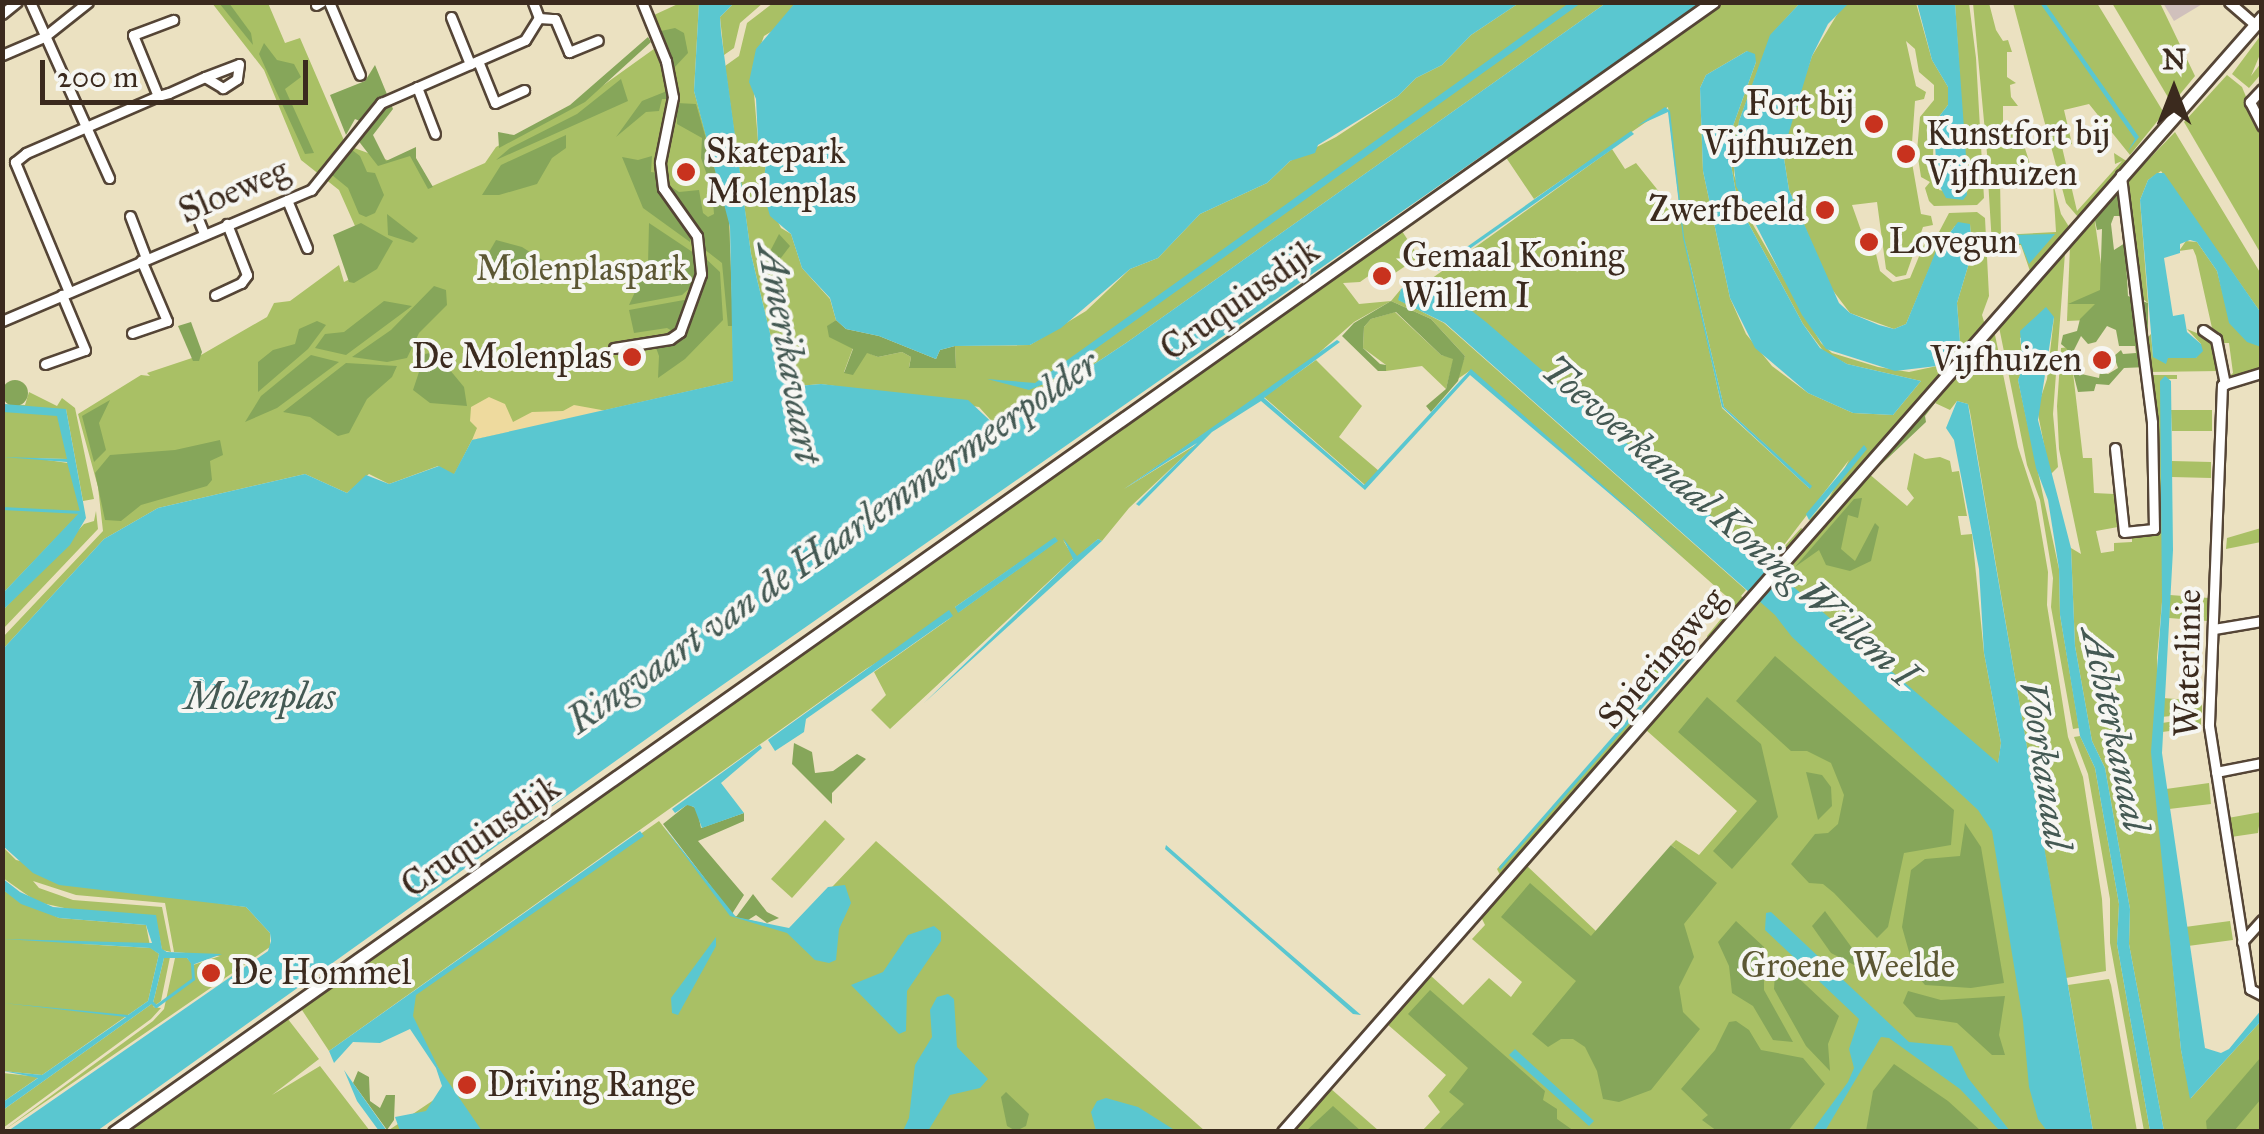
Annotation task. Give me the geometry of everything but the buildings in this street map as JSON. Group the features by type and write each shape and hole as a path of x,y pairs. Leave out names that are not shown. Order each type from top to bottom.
{"street":[{"path":"2,14 17,2"},
{"path":"30,2 109,178"},
{"path":"2,55 44,38 88,2"},
{"path":"329,2 360,75"},
{"path":"533,2 539,18 554,19 569,52 598,40"},
{"path":"614,348 670,338 680,332 701,274 697,236 663,188 660,162 672,100 671,84 642,2"},
{"name":"Cruquiusdijk","path":"114,1132 1713,2"},
{"name":"Spieringweg","path":"1284,1132 2258,20 2230,2"},
{"path":"451,18 495,103 524,90"},
{"name":"Sloeweg","path":"2,321 287,200 319,181 371,110 525,40 539,18"},
{"path":"158,96 133,35 174,20"},
{"path":"2,162 15,162 26,153 158,96 205,77 239,64 237,79 223,88 205,77"},
{"path":"417,87 435,134"},
{"path":"2262,89 2250,102 2262,126"},
{"path":"15,162 85,350 46,364"},
{"path":"2115,448 2124,532 2154,529 2152,422 2121,175"},
{"path":"190,199 204,234"},
{"path":"287,200 308,248"},
{"path":"130,216 168,321 132,334"},
{"path":"215,295 242,283 247,275 227,224"},
{"name":"Waterlinie","path":"2203,330 2216,339 2225,384 2209,714 2250,989 2262,994"},
{"path":"2225,384 2262,373"},
{"path":"2214,629 2262,621"},
{"path":"2216,772 2262,763"},
{"path":"2242,942 2262,920"}],"shaded area":[{"path":"2163,3 2204,3 2174,21"}],"green space":[{"name":"Molenplaspark","path":"212,3 268,3 285,43 300,38 346,145 390,161 412,154 428,188 485,163 496,147 577,104 679,31 661,31 654,15 680,3 699,3 694,91 729,219 734,381 472,440 454,475 438,466 389,484 369,474 347,493 305,474 158,508 104,539 3,649 3,637 103,531 98,487 78,414 141,375 150,376 147,373 201,355 267,317 274,303 290,301 339,265 344,282 350,279 355,226 339,190 301,160 264,70"},
{"path":"219,3 229,3 251,33 253,45"},
{"path":"734,3 763,3 740,23 734,48 724,55 720,17"},
{"path":"773,3 795,3 779,27 764,36 752,69 758,141 766,160 763,192 781,228 791,234 802,268 830,299 836,320 828,326 853,348 844,372 853,374 866,352 878,357 902,352 911,357 909,367 956,368 955,346 1030,345 1086,311 1130,269 1158,258 1200,214 1267,183 1290,161 1336,137 1398,96 1416,78 1442,65 1471,35 1519,3 1606,3 1126,343 998,428 979,407 821,384 798,386 781,379 751,254 725,66 739,56 747,23"},
{"path":"1724,3 1800,3 1771,35 1739,121 1734,175 1752,223 1821,343 1832,353 1909,372 1937,366 1960,341 1957,303 1972,253 1970,224 1955,226 1938,248 1906,324 1894,329 1850,313 1831,288 1789,190 1783,152 1812,56 1841,8 1849,3 1916,3 1932,60 1948,87 1948,105 1934,123 1933,159 1939,190 1967,195 1955,3 1969,3 1984,198 1977,205 1934,206 1929,201 1925,188 1930,182 1921,177 1917,151 1920,117 1934,100 1934,85 1919,72 1915,49 1906,41 1916,86 1926,92 1924,99 1915,101 1911,157 1921,214 1931,216 1933,225 1923,227 1906,275 1896,277 1886,269 1877,202 1852,205 1863,236 1873,241 1880,271 1893,282 1910,278 1925,242 1939,232 1949,213 1977,212 1985,218 1989,296 1982,315 1985,325 1813,522 1809,520 1829,498 1849,460 1774,558 1801,528 1806,531 1770,571 1431,279 1612,149 1625,169 1636,163 1681,219 1668,107 1534,199 1505,156","holes":["1747,51 1756,62 1733,126 1729,153 1738,204 1803,324 1824,352 1847,364 1921,381 1893,415 1853,413 1808,393 1772,366 1746,334 1730,298 1703,171 1700,88 1706,75","1684,237 1724,407 1809,488 1722,408"]},
{"path":"1973,3 1989,3 1996,30 2003,41 2008,40 2012,52 2007,52 2007,77 2016,83 2010,85 2011,97 2018,106 2003,106 2003,133 2020,133 2031,167 2000,175 1989,175"},
{"path":"2013,3 2097,3 2164,113 2130,155 2089,104 2064,110 2072,144 2062,147 2077,211 2122,161 2115,164 2114,153 2128,162 2078,217 2066,203"},
{"path":"2112,3 2160,3 2195,76 2172,104"},
{"path":"675,28 684,33 688,53 673,69 661,31"},
{"path":"2261,35 2261,52 2251,76 2261,63 2261,74 2249,88 2232,74"},
{"path":"648,37 651,42 585,102 499,148 498,132 514,135 570,105"},
{"path":"264,43 277,60 294,64 301,77 285,89 314,153 305,154 259,54"},
{"path":"375,65 393,109 373,135 386,161 416,147 416,158 433,187 428,189 410,156 378,166 357,139 367,124 355,119 346,135 330,95 365,81"},
{"path":"2227,75 2242,87 2261,133 2261,254 2184,122"},
{"path":"621,79 628,101 496,160 510,148 577,114"},
{"path":"667,91 669,99 662,99 659,111 646,112 616,137 642,101"},
{"path":"677,103 696,104 729,219 733,326 728,326 722,263 704,249 698,232 668,191 667,184 679,192 699,190 703,213 708,217 714,214 712,189 701,158 702,138 677,124"},
{"path":"2175,132 2261,274 2261,313 2161,171 2148,180 2140,200 2148,303 2139,296 2135,263 2124,263 2123,186"},
{"path":"566,135 566,148 552,158 537,184 499,195 482,195 501,165"},
{"path":"348,147 360,156 367,172 375,173 384,195 375,213 366,217 359,214 348,188 332,175"},
{"path":"652,156 651,172 658,173 659,189 692,237 690,242 643,208 622,157 638,160"},
{"path":"1988,179 2000,179 2001,235 2056,232 2053,183 2061,214 2071,230 2031,274 2021,245 1992,245"},
{"path":"2123,186 2122,216 2114,216 2111,224 2114,250 2125,243 2128,296 2148,303 2148,367 2124,368 2109,385 2096,384 2094,391 2078,392 2067,349 2061,344 2063,335 2077,331 2080,319 2095,304 2068,304 2100,290 2102,229 2097,230 2094,216","holes":["2107,326 2116,330 2119,346 2135,346 2136,353 2123,354 2121,350 2114,356 2118,368 2108,374 2100,372 2099,378 2077,373 2073,352 2081,336 2088,344 2096,342"]},
{"path":"387,214 418,238 413,243 388,235"},
{"path":"2094,216 2109,319 2067,321 2070,246"},
{"path":"361,223 393,241 377,269 354,283 349,282 333,235"},
{"path":"649,223 694,253 697,267 692,286 682,295 629,305 648,264"},
{"path":"1400,228 1419,257 1392,275 1384,265 1360,282 1343,283 1359,304 1391,301 1354,322 1312,359 1124,489 1197,444 1129,508 1102,541 1098,539 1077,557 1063,540 1074,558 890,729 871,710 886,695 874,672 952,617 866,669 329,1051 300,1007","holes":["1055,538 1057,541 959,612 955,607"]},
{"path":"779,234 790,246 774,267 763,265"},
{"path":"496,240 522,247 555,268 563,281 541,284 481,266"},
{"path":"2186,241 2197,242 2217,271 2223,294 2261,346 2261,369 2227,378 2233,373 2229,343 2221,343 2212,328 2193,249 2179,251"},
{"path":"2065,253 2053,414 2058,467 2050,475 2037,409 2047,379 2054,317 2020,338 2024,367 2018,380 2059,569 2060,615 2079,728 2073,729 2051,607 2053,578 2040,500 2027,465 1999,327"},
{"path":"705,258 720,272 723,320 685,359 658,378 655,345 672,342 689,331"},
{"path":"434,286 446,290 447,305 419,333 407,358 387,362 352,357 391,330"},
{"path":"1401,289 1399,300 1444,323 1746,590 1741,596 1745,599 1708,641 1707,636 1734,603 1471,370 1456,380 1465,356 1431,319 1391,301"},
{"path":"384,301 412,306 346,355 315,348 325,334 344,332"},
{"path":"1391,301 1431,319 1465,356 1458,381 1431,412 1426,406 1446,389 1453,359 1441,355 1396,312 1371,319 1364,327 1363,348 1386,365 1386,371 1378,371 1342,336 1354,323"},
{"path":"688,302 684,321 674,332 667,328 634,333 629,310"},
{"path":"1395,312 1441,355 1454,358 1446,389 1422,366 1386,371 1386,365 1363,348 1364,327 1371,319"},
{"path":"836,320 846,329 879,336 936,359 940,350 955,346 956,368 909,368 911,357 902,352 878,357 867,353 853,375 844,373 853,349 829,337 827,326"},
{"path":"317,321 326,325 308,349 258,392 258,362 273,350 295,344 299,329"},
{"path":"191,322 202,352 199,361 193,361 178,326"},
{"path":"2187,329 2211,339 2219,371 2148,372 2145,340 2151,334 2153,357 2196,358 2201,344"},
{"path":"1994,330 2018,447 2036,502 2068,737 2083,777 2102,899 2106,971 2066,978 1970,412 1968,404 1957,401 1950,410 1935,403"},
{"path":"2070,347 2083,458 2092,458 2094,493 2114,494 2118,527 2096,531 2101,553 2114,551 2114,543 2132,542 2132,535 2155,533 2151,375 2177,375 2177,379 2168,379 2162,431 2162,602 2157,658 2166,894 2181,1050 2191,1098 2261,1021 2261,1131 2164,1131 2129,944 2130,909 2105,768 2092,741 2075,646 2071,548 2081,554 2059,449 2057,406 2061,348"},
{"path":"435,352 464,387 467,406 430,403 413,390 425,354"},
{"path":"311,355 339,362 277,408 245,422 261,396"},
{"path":"1316,360 1362,406 1339,437 1379,471 1365,485 1264,397"},
{"path":"346,363 397,366 392,377 367,399 349,433 338,436 310,417 283,412"},
{"path":"15,380 24,384 28,393 24,402 15,406 6,402 2,393 6,384"},
{"path":"29,392 57,406 62,398 75,408 94,499 83,501 66,409 67,459 33,458 68,463 81,512 3,593 3,404 25,405"},
{"path":"110,400 99,423 106,450 94,462 82,416"},
{"path":"1931,401 1935,403 1925,416 1926,422 1869,476"},
{"path":"2171,410 2212,410 2212,431 2172,431"},
{"path":"220,440 223,455 210,461 212,480 207,486 141,505 121,521 105,520 95,473 110,455 175,450"},
{"name":"Groene Weelde","path":"1914,453 1925,459 1940,457 1950,461 1952,472 1959,471 1967,516 1958,516 1961,535 1972,534 1984,653 2001,743 1998,764 1990,757 2048,1131 1422,1131 1440,1112 1428,1096 1446,1075 1387,1024 1430,975 1463,1005 1489,978 1511,997 1522,982 1472,939 1485,925 1481,917 1526,865 1597,932 1675,848 1671,845 1676,840 1699,855 1737,811 1646,730 1786,573 1868,473 1907,506 1914,498 1907,489"},
{"path":"2172,461 2211,462 2211,478 2172,477"},
{"path":"1862,498 1858,518 1848,515 1841,549 1855,561 1875,523 1879,527 1871,561 1850,571 1826,565 1819,550 1795,567 1854,499"},
{"path":"96,511 98,529 3,629 3,610 84,524 94,521"},
{"path":"2261,528 2261,542 2226,549 2227,538"},
{"path":"2170,595 2209,598 2207,621 2169,618"},
{"path":"1682,634 1692,643 1690,648 1639,706 1635,689 1639,675 1674,636"},
{"path":"1775,656 1954,810 1951,845 1904,853 1888,927 1877,938 1834,893 1823,884 1809,883 1791,864 1815,834 1828,833 1838,824 1844,795 1831,763 1807,751 1791,751 1736,701"},
{"path":"1707,697 1761,744 1778,817 1732,869 1713,851 1757,801 1678,732"},
{"path":"2163,698 2202,701 2202,713 2161,717"},
{"path":"1637,714 1622,738 1500,875 1497,869"},
{"path":"2201,717 2201,727 2162,732 2162,723"},
{"path":"2080,736 2095,768 2119,904 2117,944 2150,1131 2144,1131 2110,943 2110,899 2088,774 2074,737"},
{"path":"794,743 812,752 815,773 833,771 857,754 866,759 832,793 832,804 792,764"},
{"path":"1806,772 1822,775 1831,787 1832,806 1818,820"},
{"path":"2209,783 2211,804 2169,809 2166,789"},
{"path":"688,804 697,809 701,828 744,813 744,821 698,841 744,895 732,914 663,824"},
{"path":"2261,812 2258,833 2231,837 2228,818"},
{"path":"825,820 845,839 792,898 771,879"},
{"path":"659,821 732,915 790,931 876,841 1205,1131 386,1132 450,1089 401,1002"},
{"path":"1965,823 1981,847 2004,983 1971,988 1925,985 1915,973 1902,927 1911,870 1925,859 1960,856"},
{"path":"1671,845 1717,883 1684,924 1694,957 1679,987 1683,1012 1700,1029 1651,1090 1619,1102 1603,1099 1597,1071 1585,1047 1573,1039 1561,1039 1548,1047 1532,1034 1576,981 1501,917 1530,883 1591,936"},
{"path":"2,846 16,860 189,899 246,907 270,933 270,947 3,1131 153,1021 164,1009 175,958 187,958 193,965 220,956 174,952 165,903 76,895 33,881 39,888 73,900 162,907 171,952 162,950 155,915 96,915 37,902 3,878"},
{"path":"2,890 59,918 146,925 150,946 81,944 151,948 159,954 148,1001 42,1075 3,1071"},
{"path":"753,894 767,912 779,918 767,923 756,915 748,920 736,917"},
{"path":"1825,911 1863,963 1860,968 1831,953 1812,926"},
{"path":"1736,921 1764,947 1764,990 1793,1042 1773,1040 1753,1006 1732,993 1729,966 1718,942"},
{"path":"2230,921 2233,940 2188,946 2185,927"},
{"path":"170,957 161,1001 153,1007 161,1008 151,1019 3,1128 3,1110 153,1003 164,958"},
{"path":"1776,957 1839,1016 1828,1044 1830,1071 1806,1046 1774,989"},
{"path":"2109,979 2137,1131 2093,1131 2068,985"},
{"path":"1430,990 1545,1091 1543,1100 1557,1109 1557,1119 1574,1131 1438,1131 1464,1104 1449,1092 1468,1068 1408,1014"},
{"path":"1908,991 1941,1000 2005,996 1999,1035 2005,1055 1992,1055 1957,1023 1916,1017 1903,1003"},
{"path":"284,1014 319,1059 272,1095 320,1066 370,1131 118,1132"},
{"path":"1736,1021 1749,1030 1761,1050 1803,1058 1825,1084 1788,1131 1717,1131 1702,1120 1708,1115 1681,1089 1715,1050 1729,1022"},
{"path":"2261,1057 2261,1099 2234,1131 2207,1131 2206,1121"},
{"path":"1894,1064 1948,1101 1981,1131 1866,1131 1873,1091"},
{"path":"358,1071 369,1077 370,1101 380,1108 386,1095 395,1095 394,1120 387,1130 353,1083"},
{"path":"3,1073 39,1077 3,1102"},
{"path":"1330,1088 1379,1131 1291,1132"},
{"path":"1006,1092 1029,1114 1026,1126 1016,1131 1007,1126 1001,1097"},
{"path":"1333,1106 1361,1131 1306,1131"}],"sand":[{"path":"489,397 505,404 513,422 532,412 563,411 574,405 607,411 472,440 477,428 470,421 471,407"}],"water":[{"path":"795,2 1519,3 1471,35 1442,65 1416,78 1398,96 1318,145 1315,153 1290,161 1267,183 1200,214 1158,258 1130,269 1061,328 1030,345 955,346 940,350 936,359 879,336 846,329 836,320 830,298 802,268 791,234 770,216 763,192 766,160 758,141 756,99 749,82 756,49"},
{"name":"Molenplas","path":"699,3 734,3 720,17 721,32 751,254 781,379 798,386 821,384 968,400 998,428 1126,343 1606,3 1701,3 701,700 97,1131 8,1131 268,951 271,941 270,933 246,907 59,885 33,873 3,846 3,649 104,539 158,508 305,474 347,493 366,475 389,484 439,466 454,474 472,440 733,381 730,227 694,91"},
{"path":"1569,3 1581,3 1049,382 1029,390 987,379 1035,383"},
{"path":"1800,3 1849,3 1828,24 1812,56 1783,152 1789,190 1839,303 1850,313 1879,325 1894,329 1906,324 1936,251 1958,222 1970,224 1972,253 1957,303 1960,342 1937,366 1895,371 1826,349 1802,315 1736,186 1733,156 1739,121 1770,35"},
{"path":"1917,3 1955,3 1966,156 1967,195 1963,200 1946,198 1937,181 1934,123 1948,105 1948,87 1932,60"},
{"path":"2040,3 2045,3 2139,137 2128,151 2135,139"},
{"path":"1747,51 1755,54 1756,62 1733,126 1729,153 1738,204 1820,348 1847,364 1921,381 1893,415 1853,413 1808,393 1755,348 1730,298 1703,171 1700,88 1706,75"},
{"path":"1665,107 1670,111 1684,237 1724,407 1812,486 1810,489 1722,407 1683,238 1668,112 1637,126"},
{"path":"1631,131 1634,134 1438,271 1437,268"},
{"path":"2164,173 2261,313 2261,347 2247,342 2229,323 2217,271 2197,242 2190,240 2180,244 2180,253 2164,258 2173,316 2184,314 2187,332 2203,351 2196,358 2168,358 2166,364 2153,357 2140,200 2148,180"},
{"path":"2055,234 2029,264 2021,244 2006,240 2007,235"},
{"path":"1419,277 1431,279 1486,322 1998,763 2001,743 1984,653 1979,569 1954,440 1946,428 1957,401 1968,404 2093,1131 2047,1131 2038,1119 2029,1087 2023,1021 1992,831 1978,810 1792,637 1775,615 1445,323 1398,300 1401,289"},
{"path":"2046,307 2054,317 2038,420 2071,548 2075,646 2092,741 2105,768 2130,909 2129,944 2164,1131 2150,1131 2117,944 2119,904 2095,768 2080,736 2060,615 2059,569 2048,500 2036,468 2018,380 2023,367 2020,331"},
{"path":"1337,340 1340,342 1264,398 1364,485 1471,369 1684,557 1470,375 1365,490 1261,401 1212,432 1139,506 1136,504 1197,443 1124,489"},
{"path":"2165,376 2171,381 2173,550 2162,753 2205,1048 2221,1053 2229,1049 2262,1009 2261,1021 2190,1099 2181,1050 2151,752 2162,602 2160,381"},
{"path":"3,404 66,409 86,518 70,545 3,610 3,593 80,512 67,462 3,457 67,459 57,416 3,412"},
{"path":"1864,445 1867,449 1809,520 1806,514"},
{"path":"1055,537 1058,541 958,613 955,607"},
{"path":"1063,538 1077,556 1098,539 1102,541 924,703 1073,559"},
{"path":"949,610 953,616 806,719 804,732 775,751 768,740"},
{"path":"1690,648 1690,654 1500,870 1499,867"},
{"path":"760,745 762,748 721,783 744,813 702,828 694,807 687,805 675,813 672,809"},
{"path":"663,826 736,917 789,928 828,887 845,885 851,903 839,929 836,960 815,960 787,933 730,916"},
{"path":"640,831 644,836 416,995 413,1016 438,1067 482,1131 400,1131 395,1117 426,1111 442,1086 436,1068 410,1029 380,1043 353,1042 334,1063 329,1051"},
{"path":"1166,845 1361,1015 1353,1014 1165,849"},
{"path":"2,878 20,892 53,907 156,915 162,949 167,952 222,954 192,965 187,958 164,958 153,1003 3,1110 3,1102 38,1078 3,1071 42,1075 126,1017 3,1003 128,1015 148,1001 159,954 150,948 3,939 152,943 146,925 59,918 21,904 3,890"},
{"path":"1771,912 1909,1042 1952,1046 1968,1078 2010,1131 2000,1131 1960,1089 1889,1038 1881,1037 1825,1131 1812,1131 1854,1068 1849,1049 1859,1019 1765,930 1766,913"},
{"path":"934,926 941,932 941,941 907,991 906,1031 899,1034 851,985 883,972 908,935"},
{"path":"716,937 716,946 678,1015 672,1013 671,998"},
{"path":"948,994 954,999 957,1047 988,1079 980,1088 950,1095 928,1131 903,1131 909,1118 915,1065 932,1037 930,1010 937,997"},
{"path":"1515,1049 1594,1121 1589,1126 1509,1055"},
{"path":"344,1070 387,1131 379,1131 357,1101"},
{"path":"1106,1098 1138,1107 1176,1131 1096,1131 1091,1112 1097,1101"}],"waterway":[{"path":"2,508 81,512"},
{"path":"153,1003 156,1006 193,979 192,965"}],"place":[{"name":"Fort bij Vijfhuizen","path":"1874,124"},
{"name":"Kunstfort bij Vijfhuizen","path":"1906,154"},
{"name":"Skatepark Molenplas","path":"686,172"},
{"name":"Zwerfbeeld","path":"1825,210"},
{"name":"Lovegun","path":"1869,242"},
{"name":"Gemaal Koning Willem I","path":"1382,276"},
{"name":"De Molenplas","path":"632,357"},
{"name":"Vijfhuizen","path":"2102,360"},
{"name":"De Hommel","path":"211,973"},
{"name":"Driving Range","path":"467,1085"}],"water label":[{"name":"Amerikavaart","path":"789,353"},
{"name":"Toevoerkanaal Koning Willem I","path":"1729,522"},
{"name":"Ringvaart van de Haarlemmermeerpolder","path":"833,542"},
{"name":"Achterkanaal","path":"2115,729"},
{"name":"Voorkanaal","path":"2045,765"}]}
